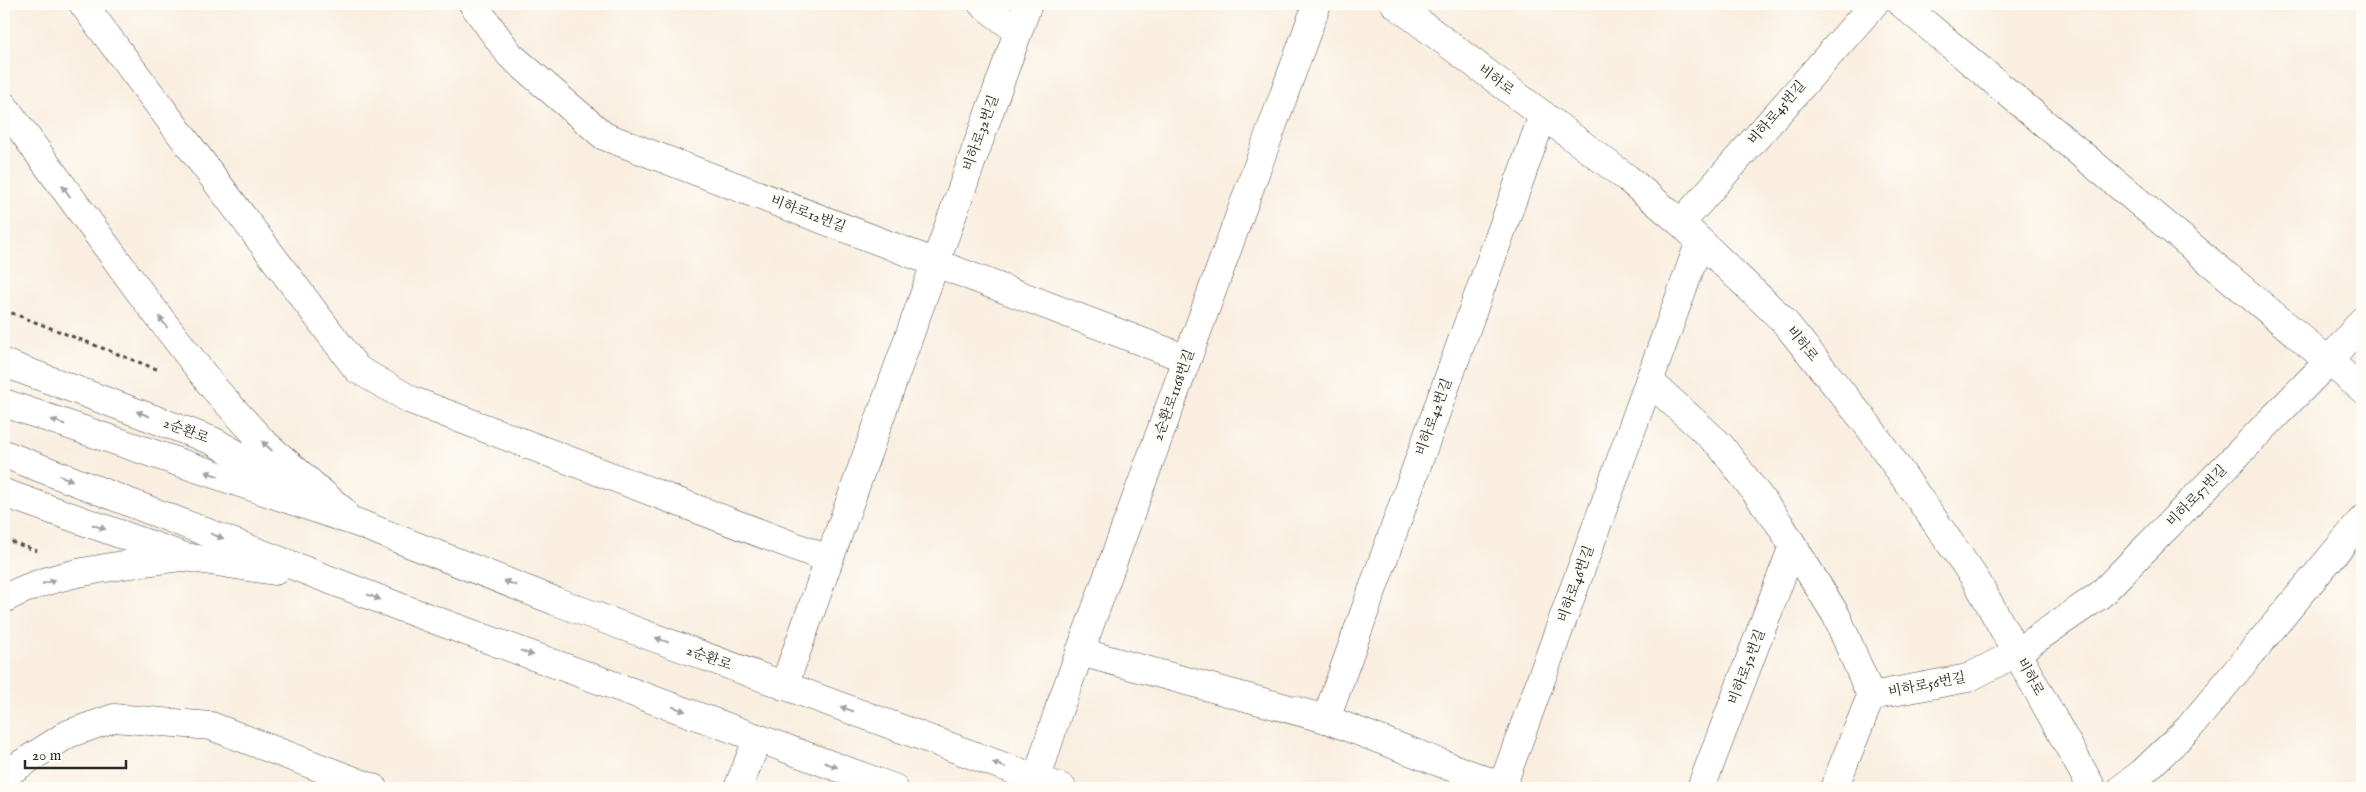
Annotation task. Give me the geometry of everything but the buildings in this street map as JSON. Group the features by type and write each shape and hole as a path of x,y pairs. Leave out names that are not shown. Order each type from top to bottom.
{"street":[{"path":"83,4 357,369 411,400 828,559"},
{"name":"비하로12번길","path":"473,4 510,55 604,136 1187,359"},
{"path":"982,4 1018,31"},
{"name":"비하로32번길","path":"784,686 1028,4"},
{"name":"2순환로1168번길","path":"1044,785 1080,652 1317,4"},
{"name":"비하로","path":"1394,4 1627,178 1680,223 1783,320 1868,424 1976,580 2092,788"},
{"name":"비하로45번길","path":"1680,223 1874,4"},
{"path":"1902,4 2362,389"},
{"path":"4,106 142,295 213,387 262,441 358,523"},
{"name":"비하로42번길","path":"1326,719 1543,115"},
{"name":"비하로46번길","path":"1504,788 1700,242"},
{"name":"비하로57번길","path":"2016,654 2100,595 2329,361 2362,321"},
{"name":"2순환로","path":"4,363 213,441 358,523"},
{"path":"1649,381 1720,445 1779,523 1836,615 1872,696"},
{"name":"2순환로","path":"4,403 358,523 555,601 1044,785"},
{"path":"4,454 328,579 894,788"},
{"path":"4,493 186,557 328,579"},
{"path":"2122,788 2142,773 2189,728 2362,520"},
{"name":"비하로52번길","path":"1702,788 1793,546"},
{"path":"4,599 20,590 91,570 186,557"},
{"path":"1080,652 1326,719 1504,788"},
{"name":"비하로56번길","path":"1834,788 1872,696 1968,678 2016,654"},
{"path":"4,776 68,734 114,718 211,726 373,788"},
{"path":"738,788 758,738"}],"path":[{"path":"4,310 162,371"}]}
